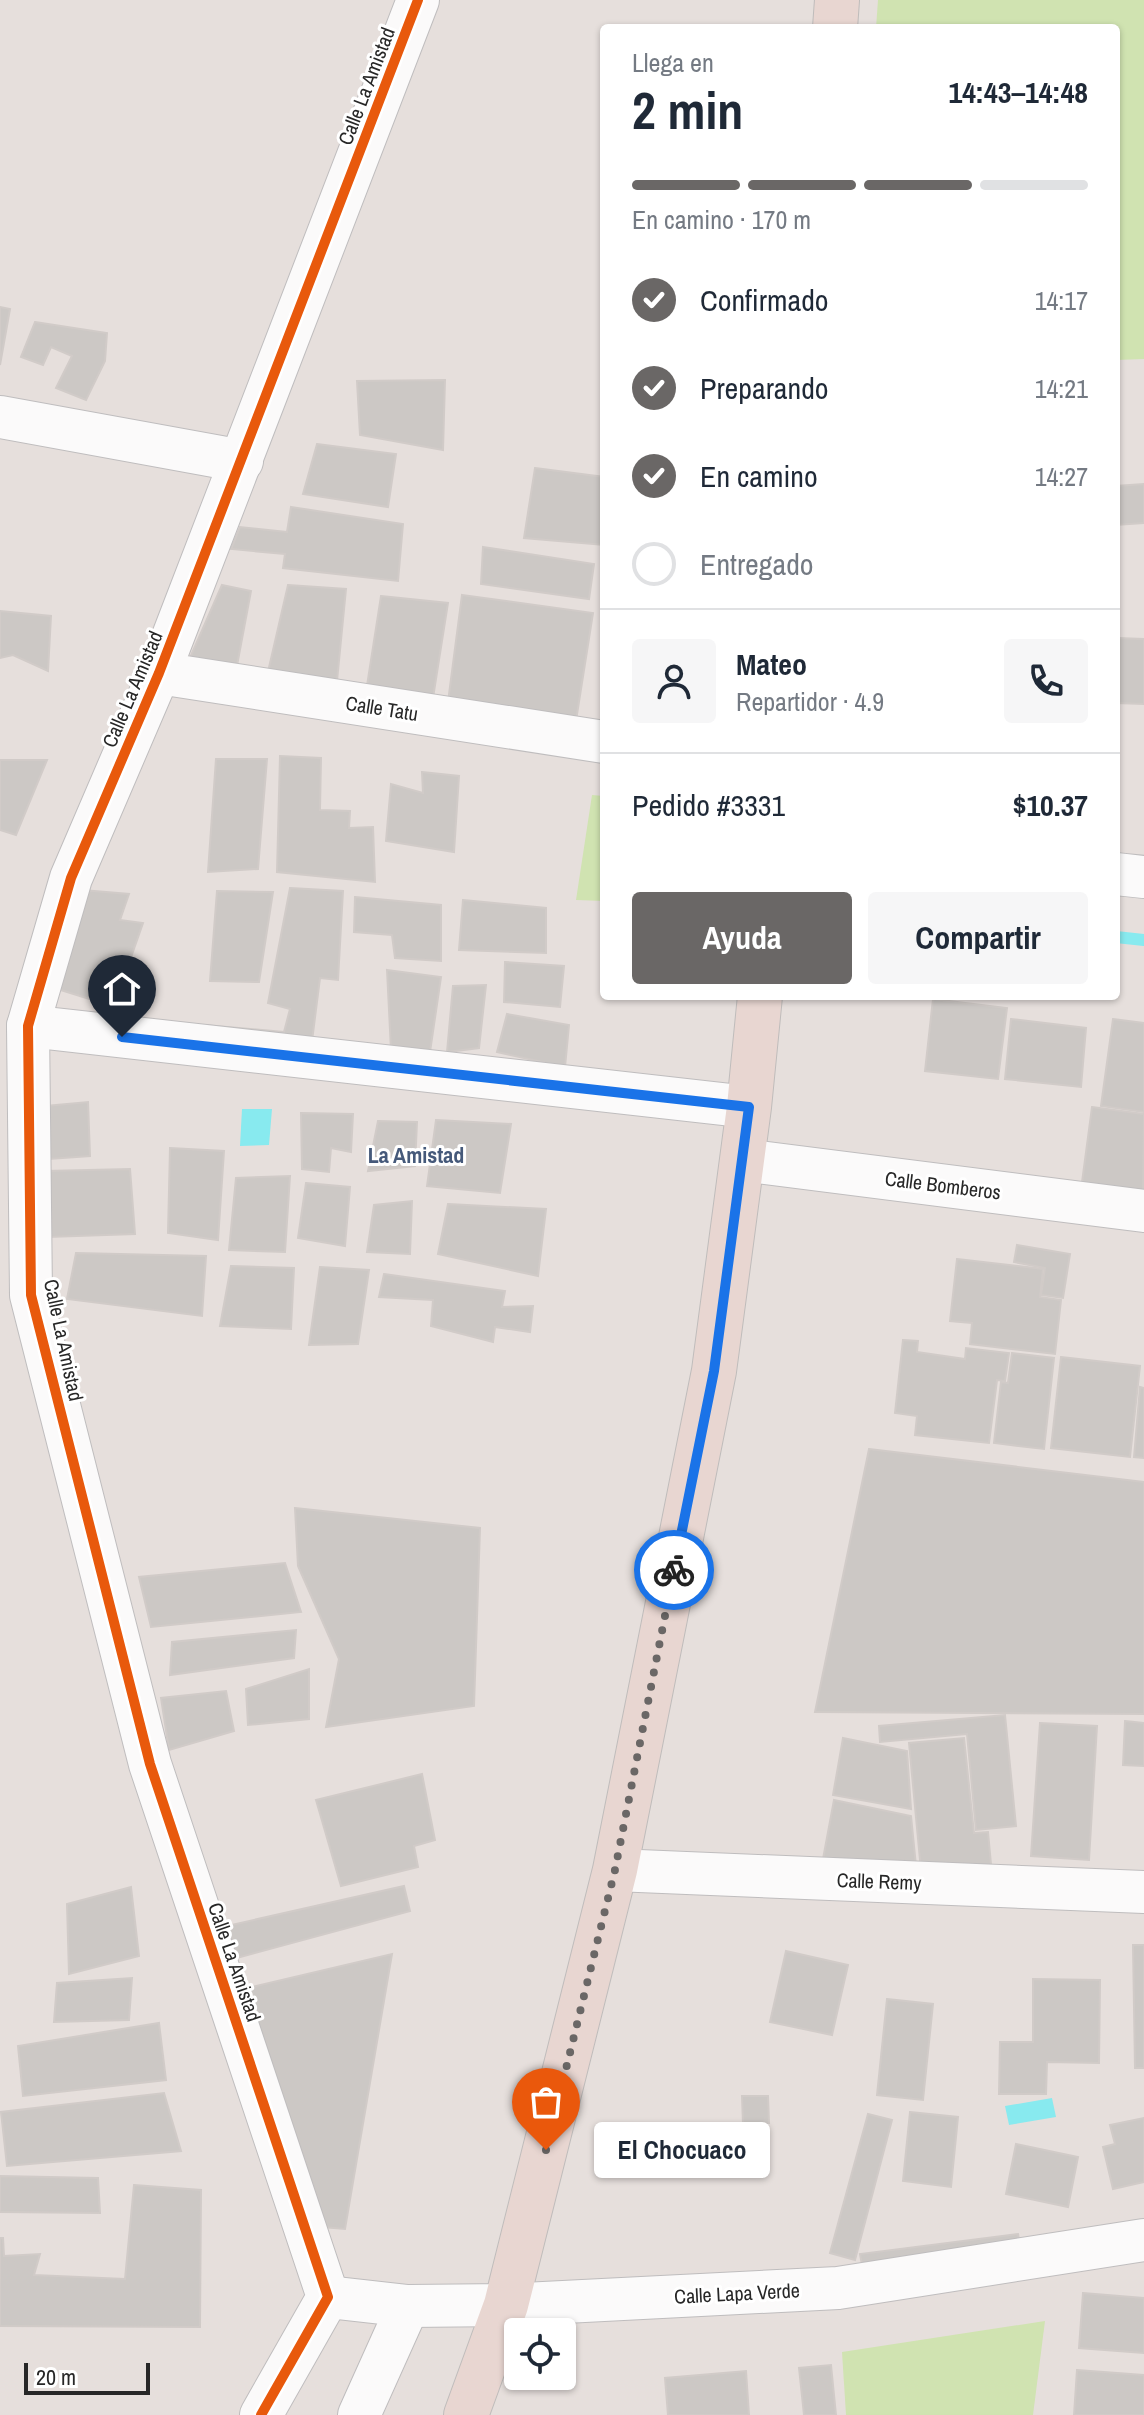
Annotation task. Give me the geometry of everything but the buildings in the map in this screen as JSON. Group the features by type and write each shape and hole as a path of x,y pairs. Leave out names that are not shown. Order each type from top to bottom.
{"highway":[{"path":"835,24 837,0"},
{"path":"466,2415 506,2305 615,1870 714,1371 749,1107 760,1000"}],"street":[{"name":"Calle La Amistad","path":"328,2297 150,1764 31,1295 28,1026 71,878 159,673 418,0"},
{"path":"0,417 242,461"},
{"name":"Calle Tatu","path":"159,673 600,741"},
{"path":"1120,874 1144,877"},
{"path":"28,1026 749,1107"},
{"name":"Calle Bomberos","path":"742,1160 1144,1211"},
{"name":"Calle Remy","path":"615,1870 1144,1892"},
{"name":"Calle Lapa Verde","path":"328,2297 408,2306 506,2305 838,2288 1144,2240"},
{"path":"261,2415 328,2297"},
{"path":"359,2415 408,2306"}],"green space":[{"path":"878,0 1144,0 1144,359 1120,360 1120,24 876,24"},
{"path":"592,795 600,796 600,901 576,900"},
{"path":"1045,2321 1033,2415 846,2415 842,2352"}],"water":[{"path":"242,1109 272,1109 269,1145 240,1146"},
{"path":"1052,2098 1056,2117 1009,2125 1005,2106"}],"waterway":[{"path":"1120,937 1144,940"}],"cycle path":[{"path":"261,2415 328,2297 150,1764 31,1295 28,1026 71,878 159,673 418,0"}],"way so far":[{"path":"546,2150 615,1870 674,1570"}],"place":[{"name":"El Chocuaco","path":"546,2150"}],"district":[{"name":"La Amistad","path":"416,1155"}],"route":[{"path":"122,1037 749,1107 714,1371 674,1570"}]}
